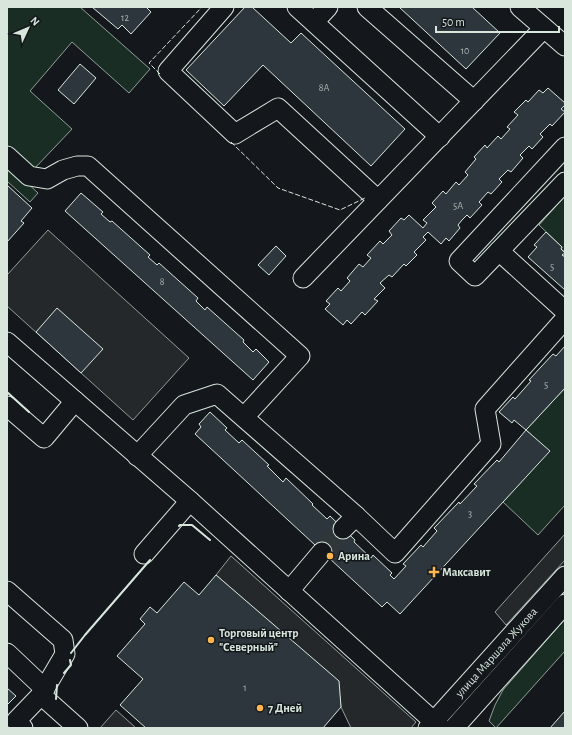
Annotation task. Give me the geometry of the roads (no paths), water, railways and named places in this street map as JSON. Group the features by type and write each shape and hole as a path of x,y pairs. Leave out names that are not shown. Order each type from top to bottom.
{"street":[{"path":"224,7 168,71 234,134 278,108 378,200"},
{"path":"297,7 440,137"},
{"path":"314,22 328,7"},
{"path":"367,7 474,101"},
{"path":"520,7 565,46"},
{"path":"303,278 544,28"},
{"path":"565,147 459,261 475,276 565,182"},
{"path":"7,156 29,176 47,179 63,170 77,166 88,166 300,356 244,417"},
{"path":"499,251 565,311"},
{"path":"138,456 184,405 217,394 244,417 349,523 395,553 491,444 485,409 565,319"},
{"path":"7,342 138,456 289,591 434,726"},
{"path":"7,406 44,438 75,401"},
{"path":"144,554 190,502"},
{"path":"289,591 322,552"},
{"name":"улица Маршала Жукова","path":"434,726 565,576"},
{"path":"7,591 63,640 65,654 43,692 16,721 23,728"},
{"name":"улица Маршала Жукова","path":"454,728 565,604"},
{"path":"7,653 78,728"}],"tunnel":[{"path":"322,552 343,529"}],"place":[{"name":"Арина","path":"330,556"},
{"name":"Максавит","path":"434,572"},
{"name":"Торговый центр \"Северный\"","path":"211,640"},
{"name":"7 Дней","path":"260,708"}]}
